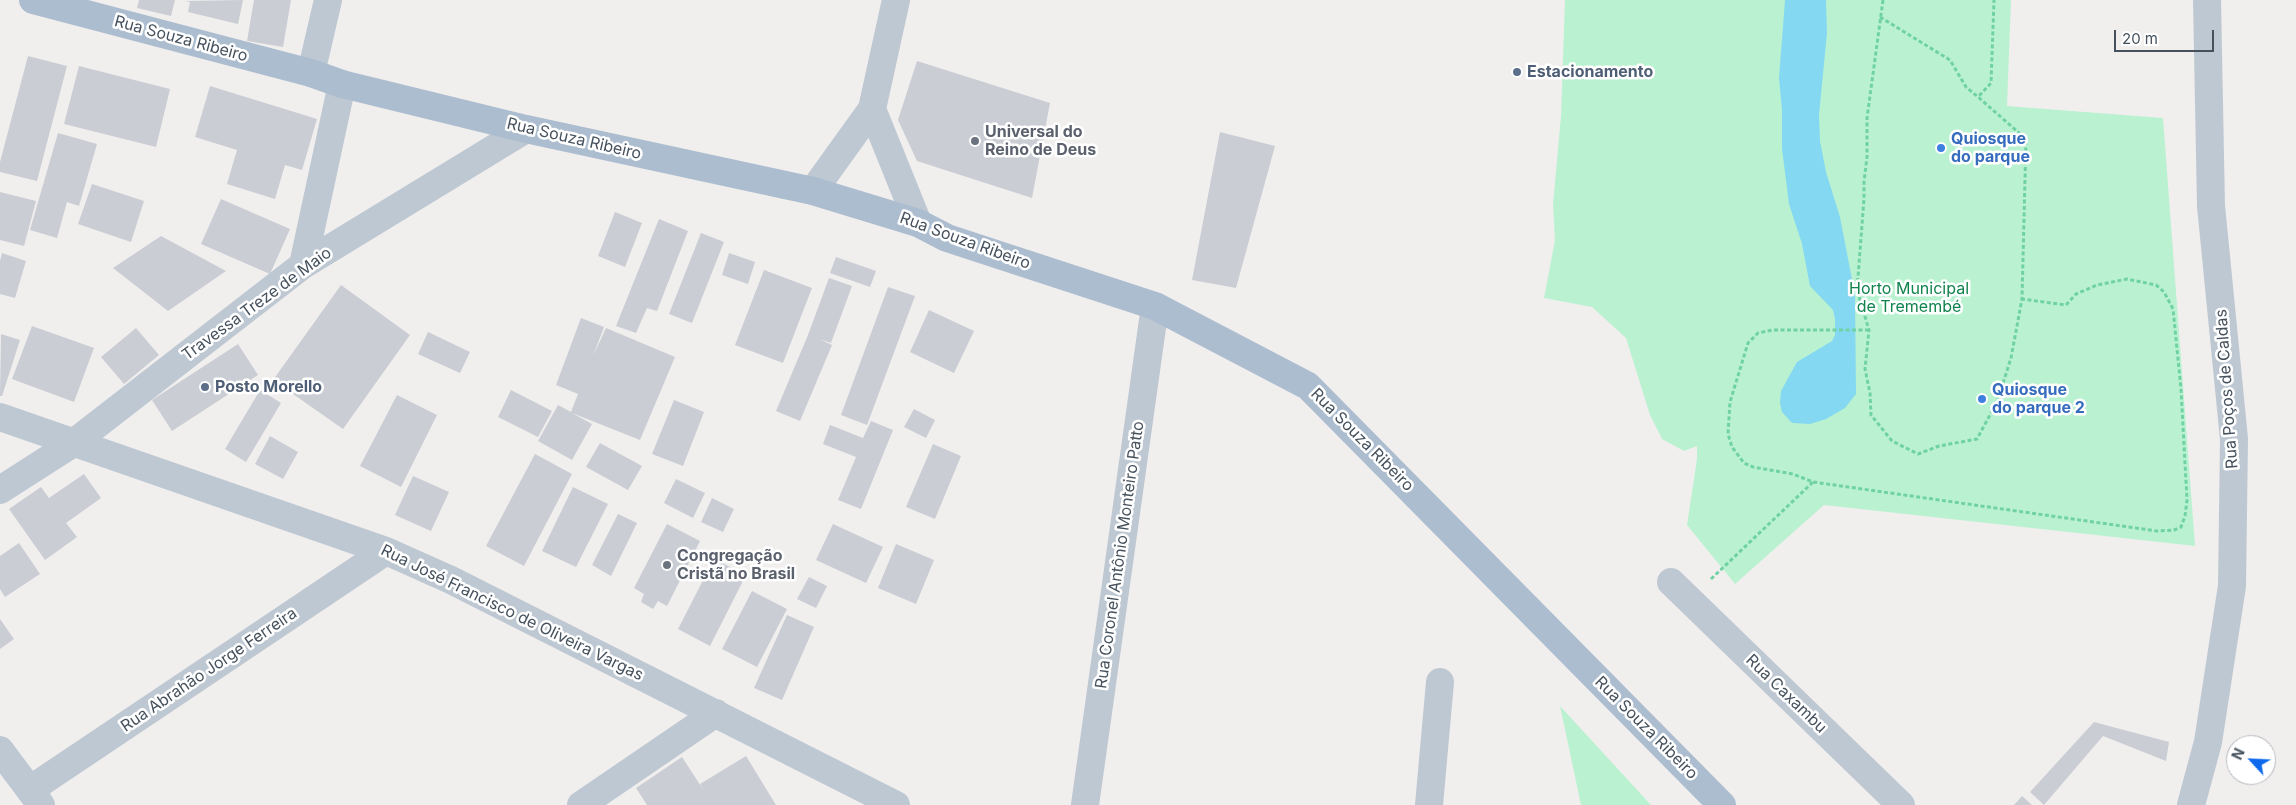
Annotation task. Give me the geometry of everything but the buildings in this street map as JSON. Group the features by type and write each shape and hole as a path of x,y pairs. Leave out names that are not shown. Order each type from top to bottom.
{"main road":[{"name":"Rua Souza Ribeiro","path":"33,0 310,73 342,84 526,129 813,191 918,223 947,238 1155,306 1308,386 1722,805"}],"street":[{"path":"310,73 328,0"},
{"path":"813,191 872,109 896,0"},
{"name":"Rua Poços de Caldas","path":"2191,805 2208,742 2232,576 2234,439 2211,206 2207,0"},
{"path":"303,265 342,84"},
{"path":"872,109 918,223"},
{"name":"Travessa Treze de Maio","path":"72,444 303,265 526,129"},
{"name":"Rua Coronel Antônio Monteiro Patto","path":"1085,805 1155,306"},
{"name":"Rua José Francisco de Oliveira Vargas","path":"0,417 72,444 386,551 451,580 896,805"},
{"path":"0,490 72,444"},
{"name":"Rua Abrahão Jorge Ferreira","path":"36,797 386,551"},
{"name":"Rua Caxambu","path":"1680,591 1902,805"},
{"path":"1429,805 1440,682"},
{"path":"580,805 716,713"},
{"path":"0,750 36,797"}],"path":[{"path":"1880,16 1950,60 1966,87 2026,139 2022,299 2011,358 2000,394 1977,439 1940,446 1918,454 1892,441 1871,415 1870,393 1865,369 1869,330 1857,290 1867,162 1867,118 1880,16 1883,0"},
{"path":"1978,97 1991,83 1994,0"},
{"path":"1869,330 1765,331 1758,333 1748,343 1730,402 1728,434 1732,447 1744,463 1753,467 1793,474 1814,482 2157,531 2174,530 2181,527 2185,516 2187,500 2181,389 2173,309 2164,292 2156,285 2127,279 2097,285 2076,294 2066,305 2022,299"},
{"path":"1680,591 1814,482"}],"green space":[{"name":"Horto Municipal de Tremembé","path":"1565,0 2011,0 2007,106 2163,118 2195,546 1824,505 1735,584 1687,525 1697,459 1697,446 1684,451 1662,439 1650,415 1626,338 1592,307 1544,298 1555,240 1553,204 1561,116"},
{"path":"1560,706 1651,805 1581,805"}],"water":[{"path":"1785,0 1826,0 1827,33 1819,115 1820,141 1826,172 1840,217 1855,295 1856,394 1845,408 1826,419 1810,424 1792,423 1782,412 1780,403 1781,391 1797,362 1832,341 1835,335 1835,319 1833,310 1810,286 1802,244 1789,204 1782,149 1782,110 1779,78"}],"place":[{"name":"Estacionamento","path":"1517,72"},
{"name":"Universal do Reino de Deus","path":"975,141"},
{"name":"Quiosque do parque","path":"1941,148"},
{"name":"Posto Morello","path":"205,387"},
{"name":"Quiosque do parque 2","path":"1982,399"},
{"name":"Congregação Cristã no Brasil","path":"667,565"}]}
